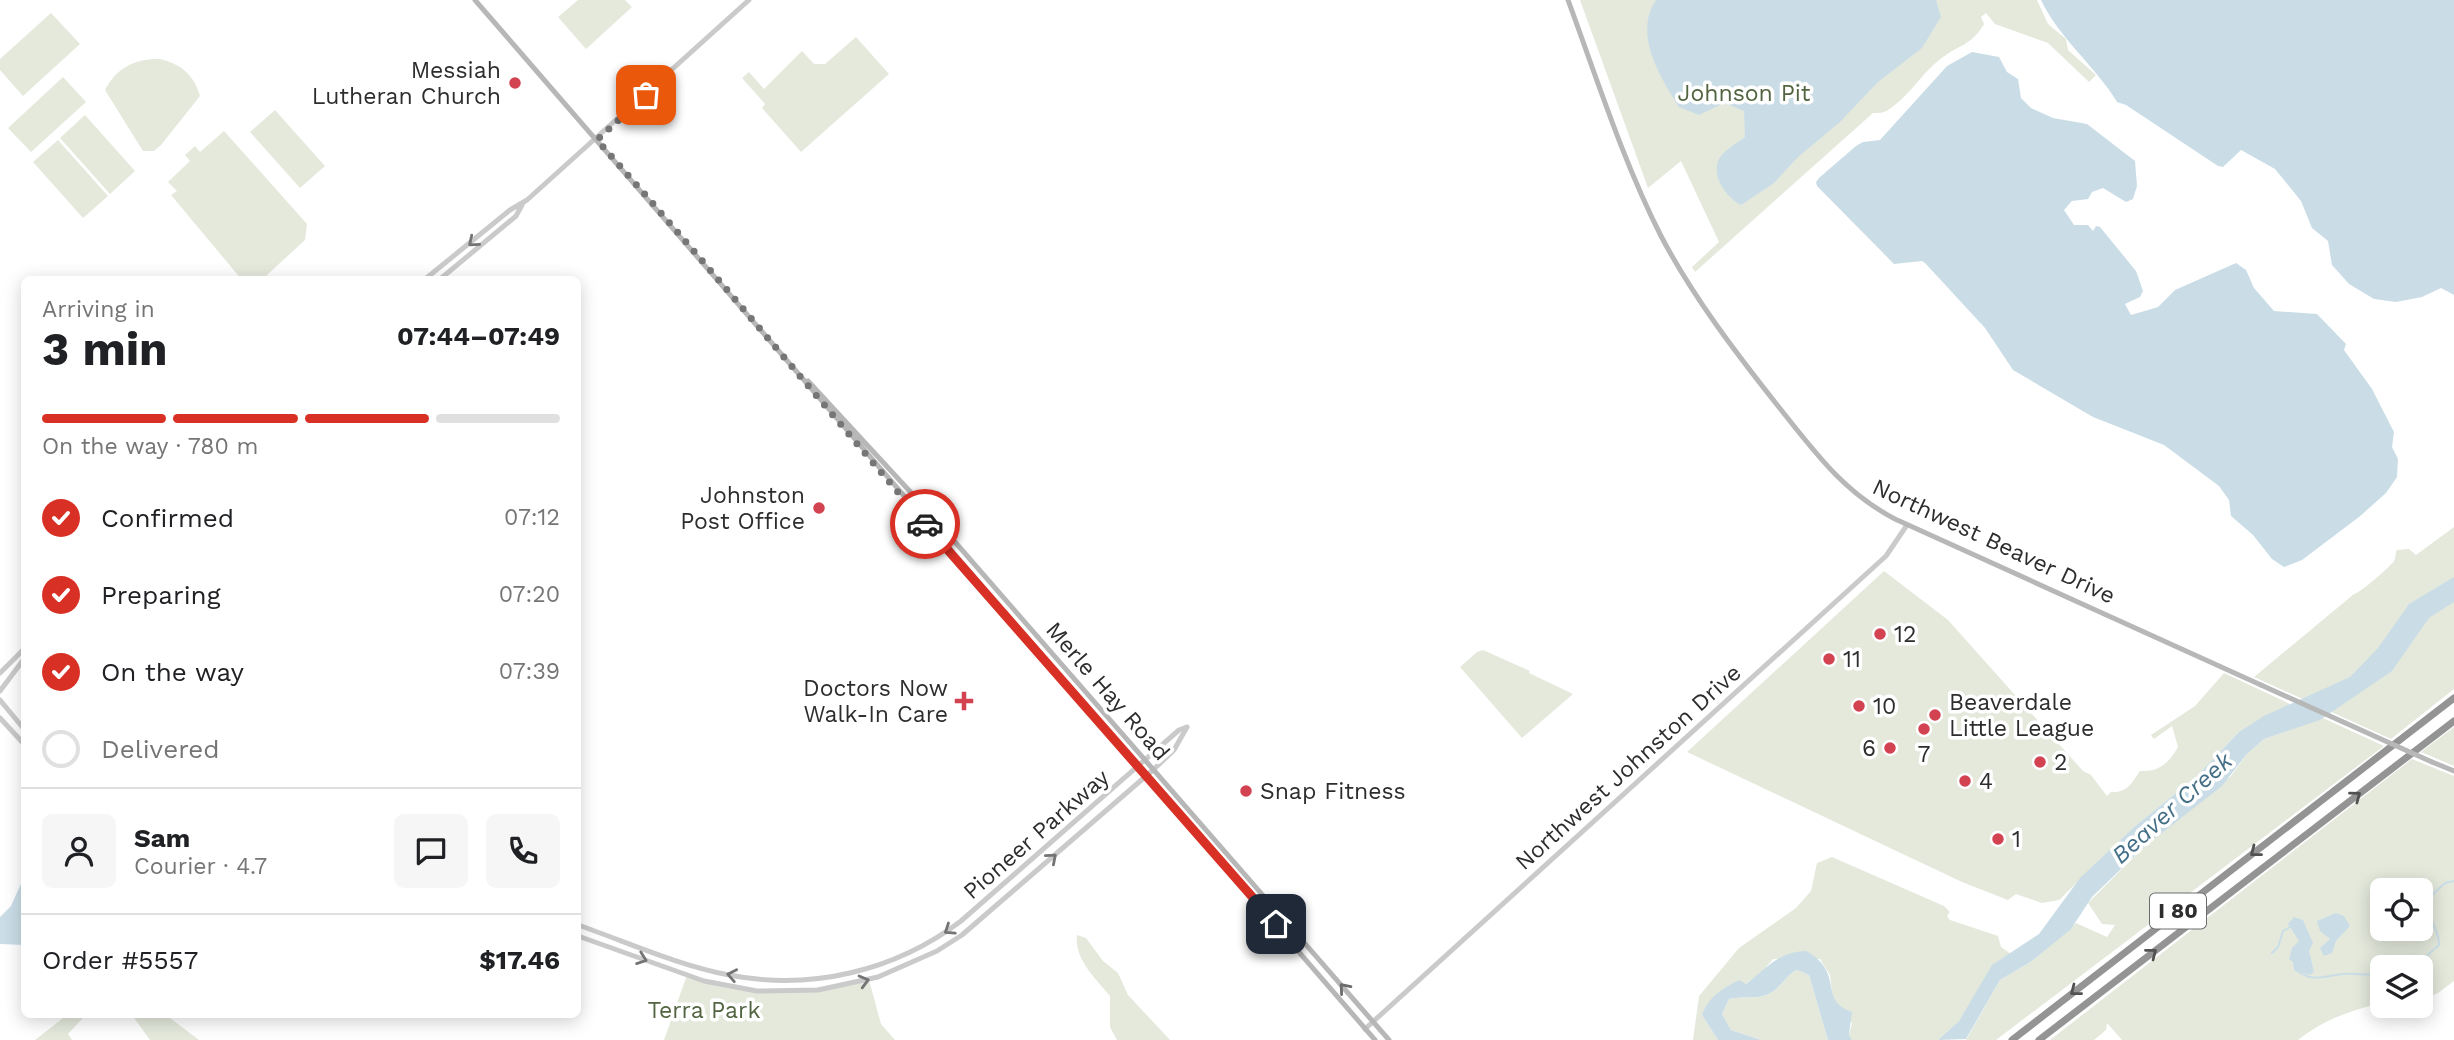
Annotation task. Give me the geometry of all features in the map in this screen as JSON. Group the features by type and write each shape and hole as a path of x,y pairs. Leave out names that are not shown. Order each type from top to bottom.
{"highway":[{"name":"I 80","path":"2012,1040 2454,698"},
{"name":"I 80","path":"2039,1040 2454,721"}],"main road":[{"name":"Merle Hay Road","path":"475,0 796,369 930,512 1389,1040"},
{"name":"Northwest Beaver Drive","path":"1568,0 1636,181 1685,278 1834,477 1864,501 1908,525 2454,771"},
{"name":"Merle Hay Road","path":"796,369 833,418 1375,1040"}],"street":[{"path":"429,276 509,210 522,205 749,0"},
{"path":"444,276 516,216 522,205"},
{"name":"Northwest Johnston Drive","path":"1365,1029 1886,556 1908,525"},
{"path":"0,673 21,652"},
{"path":"0,691 21,663"},
{"path":"0,700 21,725"},
{"path":"0,718 21,741"},
{"name":"Pioneer Parkway","path":"581,926 691,965 747,978 816,979 873,968 928,943 966,918 1180,730 1187,727 1174,750 1153,770 962,935 922,958 878,977 818,990 757,991 704,981 581,937"}],"green space":[{"path":"578,0 625,0 632,7 586,49 558,17"},
{"name":"Johnson Pit","path":"1580,0 2037,0 2048,24 2066,39 2068,50 2096,75 2089,82 2048,43 1995,24 1986,13 1981,17 1984,24 1975,36 1936,63 1896,104 1885,112 1873,113 1695,272 1692,267 1719,242 1681,161 1648,188"},
{"path":"51,13 80,44 23,96 0,70 0,59"},
{"path":"856,37 889,74 801,152 762,108 765,104 742,78 749,72 764,89 802,51 814,64 825,64"},
{"path":"160,59 186,72 200,96 161,145 154,151 143,151 105,90 115,76 128,66 143,60"},
{"path":"63,77 86,102 31,152 8,128"},
{"path":"275,110 325,166 300,188 250,132"},
{"path":"85,115 135,171 110,194 60,138"},
{"path":"224,131 307,224 305,240 267,276 239,276 171,195 177,191 168,182 190,161 185,155 195,146 200,152"},
{"path":"58,140 108,196 83,218 33,162"},
{"path":"2454,527 2454,689 2391,739 2254,677 2382,573 2394,561 2397,550 2409,549 2416,555"},
{"path":"1884,571 1948,620 2083,771 2091,775 2107,796 2111,792 2125,789 2140,771 2158,768 2171,758 2178,747 2172,726 2154,739 2151,735 2195,706 2224,673 2292,705 2239,732 2196,777 2134,827 2059,900 2042,903 2016,894 2008,900 1962,882 1687,752"},
{"path":"1483,650 1573,694 1522,738 1460,667"},
{"path":"2323,718 2384,746 1996,1040 1966,1040 2000,980 2032,961 2076,923 2107,937 2115,925 2102,924 2088,903 2144,847 2231,776 2246,755 2264,739"},
{"path":"2454,727 2454,766 2421,752"},
{"path":"2412,759 2454,776 2454,981 2438,993 2433,995 2433,955 2370,955 2370,1006 2338,1017 2298,1040 2122,1040 2107,1023 2106,1030 2094,1040 2050,1040"},
{"path":"1832,857 1944,906 1950,912 1947,916 1950,920 1998,936 2001,947 2011,954 2001,959 1959,1021 1938,1040 1852,1040 1849,1035 1852,1023 1833,1001 1830,975 1820,959 1773,959 1762,972 1702,1015 1718,1040 1693,1040 1699,996 1739,948 1796,908 1811,891 1817,863"},
{"path":"1077,935 1086,938 1103,961 1118,973 1128,995 1170,1040 1117,1040 1110,1027 1110,996 1082,960"},
{"path":"1797,970 1809,975 1828,1040 1761,1040 1731,1030 1722,1014 1729,999 1767,995"},
{"name":"Terra Park","path":"687,975 727,986 787,992 869,980 881,1024 895,1040 664,1040"},
{"path":"63,1018 82,1018 68,1034 72,1040 35,1040"},
{"path":"134,1018 170,1018 199,1040 150,1040"}],"water":[{"name":"Johnson Pit","path":"1656,0 1936,0 1941,17 1922,48 1878,82 1841,121 1797,158 1774,183 1741,205 1730,197 1721,185 1717,166 1724,153 1745,137 1744,111 1724,103 1699,115 1679,107 1657,69 1648,41 1647,27"},
{"path":"2041,0 2454,0 2454,295 2441,288 2422,297 2396,302 2374,299 2349,284 2332,265 2328,241 2312,228 2301,201 2275,169 2241,150 2223,167 2218,166 2126,105 2117,102 2057,27"},
{"path":"1972,52 1999,57 2007,72 2018,79 2021,98 2031,108 2053,118 2087,124 2135,161 2137,186 2133,199 2126,202 2103,188 2092,192 2088,199 2072,201 2064,210 2074,225 2088,225 2093,231 2096,226 2100,227 2136,271 2143,291 2140,297 2125,304 2131,315 2158,307 2175,290 2236,263 2246,270 2254,288 2274,311 2317,314 2346,344 2344,350 2372,389 2394,432 2392,447 2398,459 2397,477 2386,493 2359,517 2302,560 2284,567 2272,559 2253,535 2231,516 2229,500 2219,486 2164,445 2093,417 2013,370 1985,328 1925,263 1894,264 1817,186 1816,182 1820,177 1856,146 1863,142 1880,140 1947,66"},
{"name":"Beaver Creek","path":"2454,577 2454,602 2429,618 2392,671 2320,720 2264,739 2246,755 2222,786 2144,847 2092,897 2071,929 2032,961 2000,980 1966,1039 1938,1040 1959,1021 1992,965 2039,934 2080,878 2134,827 2196,777 2239,732 2264,716 2350,677 2378,648 2409,604"},
{"path":"21,884 21,945 0,944 0,917 11,906"},
{"path":"2336,913 2344,916 2350,926 2336,941 2332,953 2324,956 2320,948 2330,939 2320,931 2317,921"},
{"path":"2294,917 2303,920 2313,943 2309,951 2314,972 2310,975 2294,970 2293,962 2289,959 2292,948 2299,941 2288,924"},
{"path":"1806,951 1825,968 1836,1001 1852,1012 1849,1035 1852,1040 1828,1040 1809,975 1797,970 1767,995 1729,999 1722,1014 1731,1030 1761,1040 1718,1040 1702,1015 1712,998 1739,980 1746,984 1788,954"}],"waterway":[{"path":"2427,955 2439,945 2437,932 2428,912 2428,899 2445,883 2454,881"},
{"path":"2272,953 2278,947 2283,931 2290,927"},
{"path":"2296,970 2313,978 2343,974 2370,975"}],"way so far":[{"path":"646,95 597,140 779,348 833,418 925,524"}],"place":[{"name":"Messiah Lutheran Church","path":"515,83"},
{"name":"Johnston Post Office","path":"819,508"},
{"name":"12","path":"1880,634"},
{"name":"11","path":"1829,659"},
{"name":"Doctors Now Walk-In Care","path":"964,701"},
{"name":"10","path":"1859,706"},
{"name":"Beaverdale Little League","path":"1935,715"},
{"name":"7","path":"1924,729"},
{"name":"6","path":"1890,748"},
{"name":"2","path":"2040,762"},
{"name":"4","path":"1965,781"},
{"name":"Snap Fitness","path":"1246,791"},
{"name":"1","path":"1998,839"}],"route":[{"path":"925,524 1276,924"}]}
